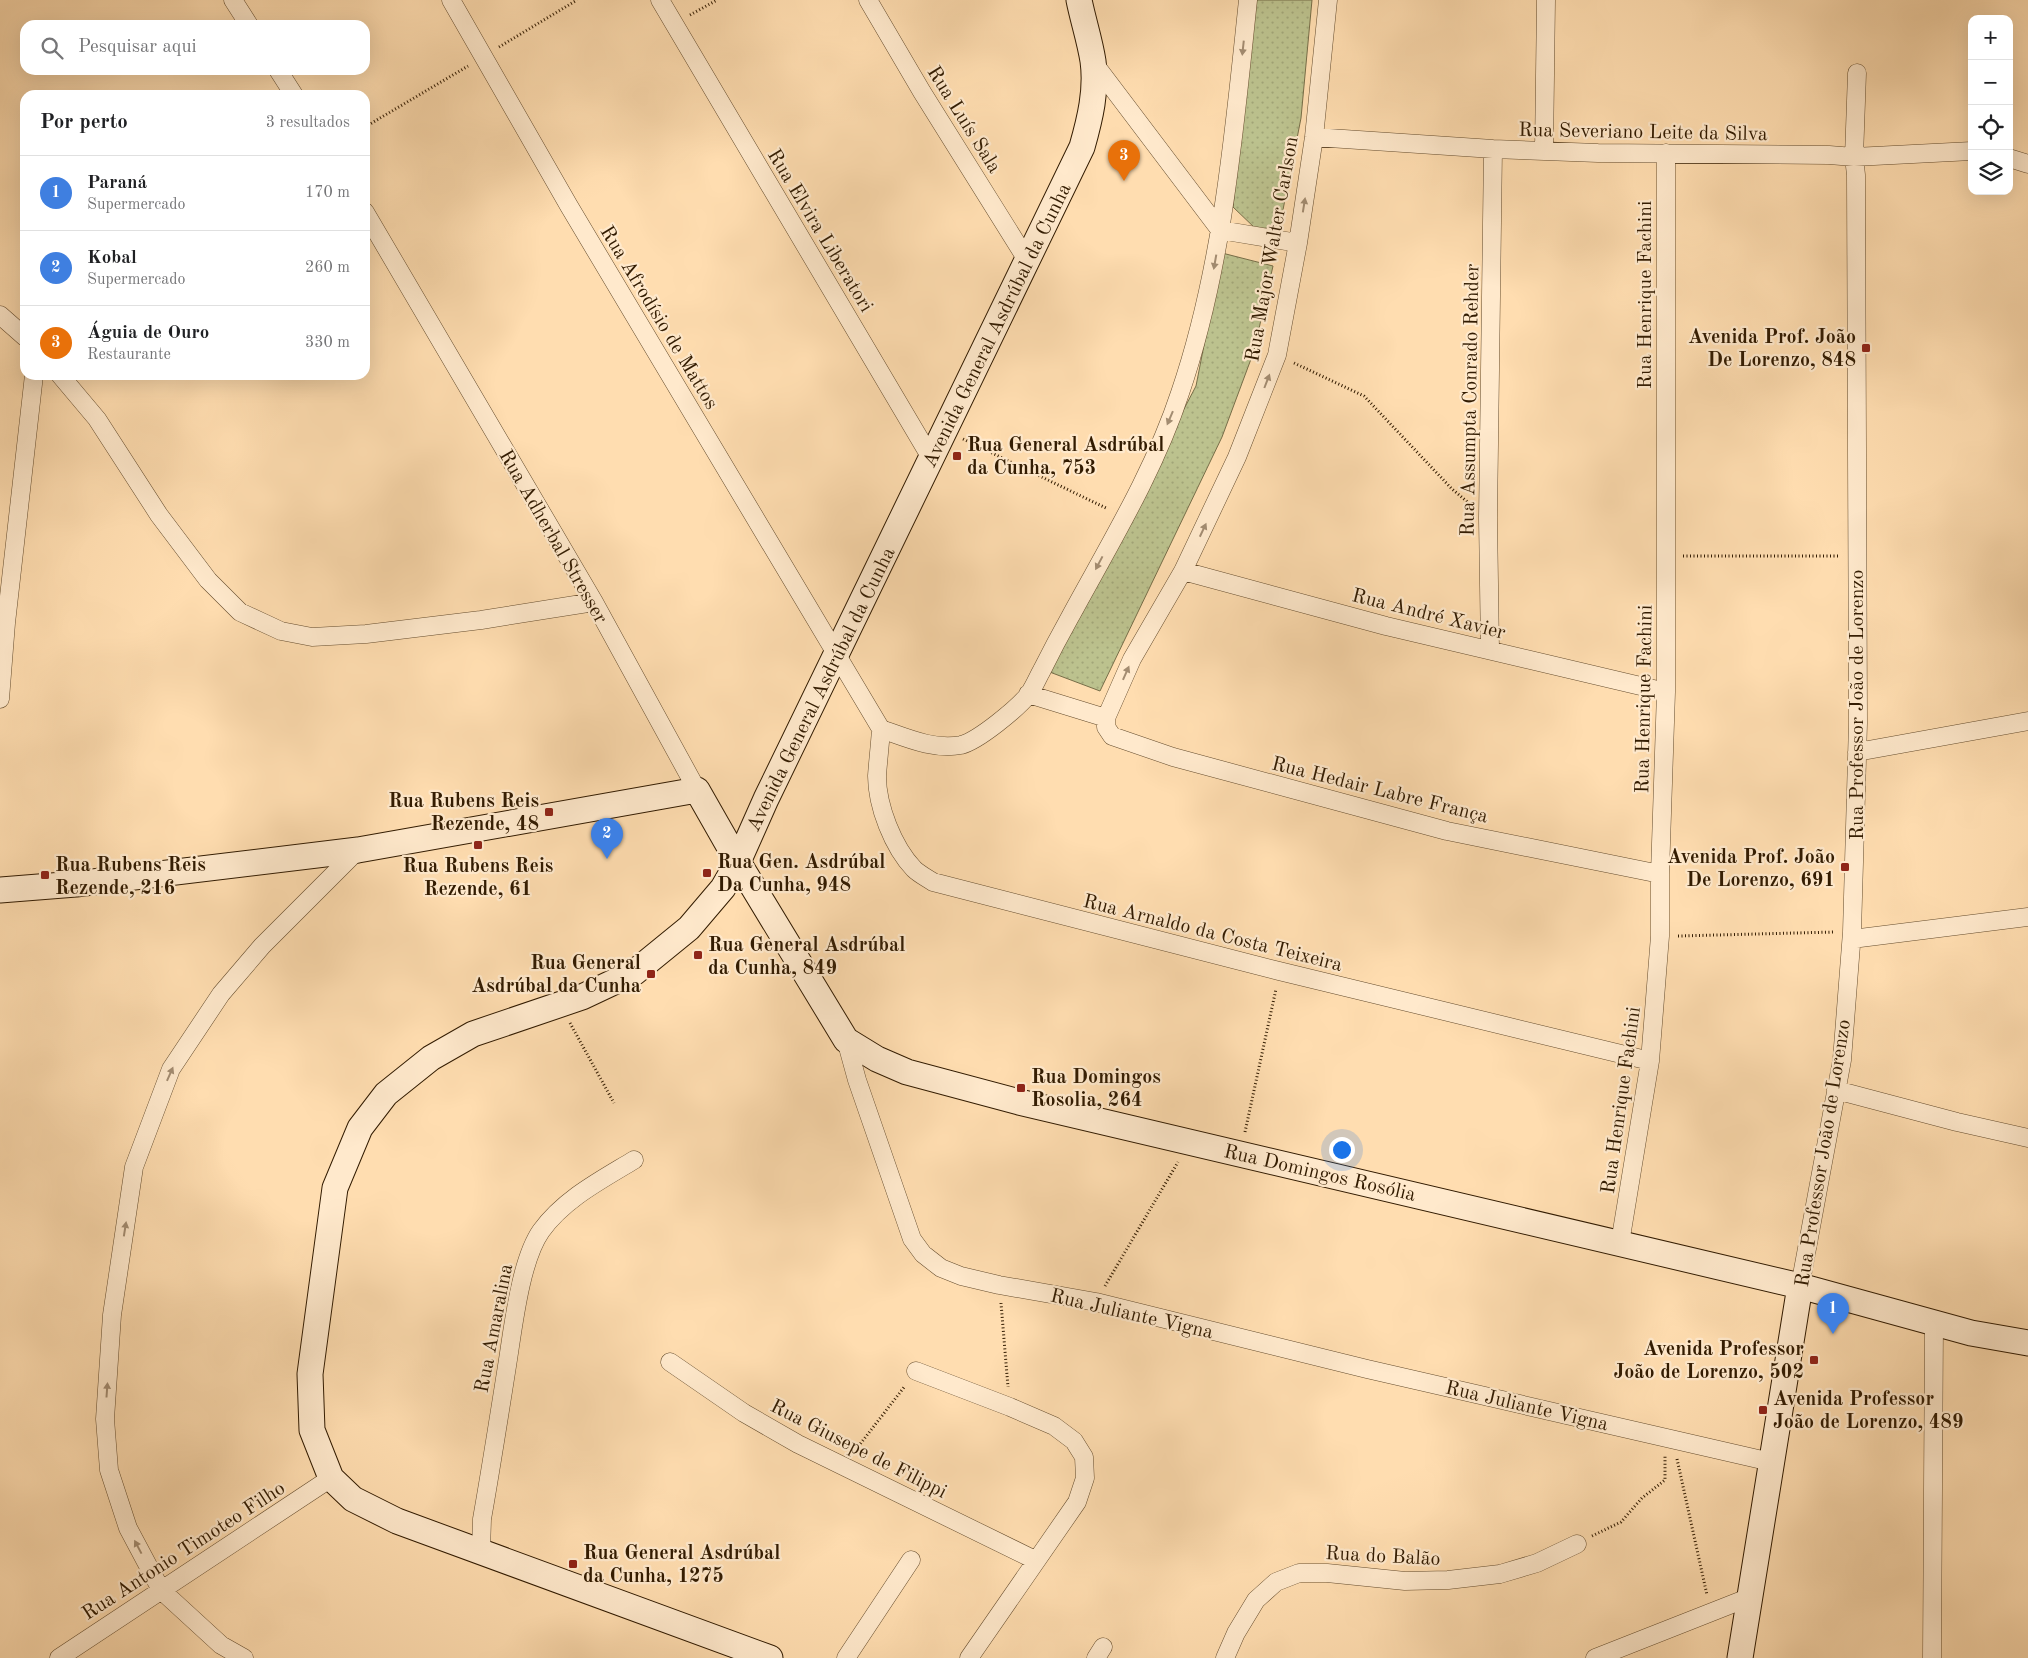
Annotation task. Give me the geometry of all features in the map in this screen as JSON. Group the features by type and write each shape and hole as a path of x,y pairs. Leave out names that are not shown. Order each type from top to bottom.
{"street":[{"path":"233,0 246,20"},
{"name":"Rua Afrodísio de Mattos","path":"451,0 570,206 836,655"},
{"name":"Rua Elvira Liberatori","path":"660,0 931,458"},
{"name":"Rua Luís Sala","path":"868,0 922,92 1027,260"},
{"name":"Avenida General Asdrúbal da Cunha","path":"770,1658 397,1521 353,1499 331,1478 312,1430 310,1374 335,1188 360,1128 386,1094 431,1058 473,1034 582,996 635,972 689,928 723,888 738,862 1082,147 1090,119 1094,88 1093,62 1079,0"},
{"path":"836,655 882,729 940,747 963,745 986,733 1028,694 1124,517 1180,396 1195,348 1211,280 1220,230 1231,158 1248,0"},
{"name":"Rua Major Walter Carlson","path":"1106,718 1132,659 1183,571 1237,457 1277,355 1298,243 1314,137 1328,0"},
{"path":"1544,151 1546,0"},
{"path":"1093,62 1220,230 1298,243"},
{"name":"Rua Professor João de Lorenzo","path":"1740,1658 1800,1286 1842,1060 1852,935 1857,752 1856,175 1854,157 1857,73"},
{"path":"281,75 291,90"},
{"name":"Rua Severiano Leite da Silva","path":"1314,137 1544,151 1829,155 1854,157 1968,151"},
{"name":"Rua Assumpta Conrado Rehder","path":"1490,650 1488,518 1493,149"},
{"name":"Rua Henrique Fachini","path":"1620,1243 1650,1061 1660,936 1660,874 1666,692 1666,153"},
{"path":"2013,159 2028,164"},
{"name":"Rua Adherbal Stresser","path":"370,221 594,602 738,862"},
{"path":"0,315 20,333"},
{"path":"0,699 6,623 33,380"},
{"path":"64,380 97,419 159,514 208,580 240,612 281,631 312,636 366,634 481,620 594,602"},
{"name":"Rua André Xavier","path":"1183,571 1386,626 1666,692"},
{"path":"1028,694 1106,718"},
{"name":"Rua Hedair Labre França","path":"1106,718 1106,727 1112,736 1173,757 1447,831 1660,874"},
{"path":"1857,752 2028,721"},
{"name":"Rua Arnaldo da Costa Teixeira","path":"882,729 877,777 879,796 886,822 905,858 915,871 933,882 1279,971 1650,1061"},
{"path":"0,890 76,884 358,850 697,790"},
{"path":"244,1658 221,1645 161,1590 128,1528 109,1470 105,1419 112,1315 134,1167 171,1070 221,994 262,946 358,850"},
{"name":"Rua Juliante Vigna","path":"738,862 846,1040 857,1080 912,1239 922,1254 940,1268 961,1276 999,1285 1096,1302 1367,1369 1771,1462"},
{"path":"1852,935 2028,917"},
{"name":"Rua Domingos Rosólia","path":"846,1040 877,1059 929,1079 1800,1286 1971,1332 2028,1343"},
{"path":"1836,1090 1957,1122 2028,1138"},
{"name":"Rua Amaralina","path":"481,1551 482,1519 516,1309 528,1258 540,1232 556,1214 580,1194 634,1160"},
{"path":"1932,1658 1934,1323"},
{"name":"Rua Giusepe de Filippi","path":"670,1362 752,1417 798,1444 1035,1560"},
{"path":"916,1371 1054,1426 1074,1441 1084,1457 1085,1478 1077,1502 1035,1560 969,1658"},
{"name":"Rua Antonio Timoteo Filho","path":"59,1658 331,1478"},
{"name":"Rua do Balão","path":"1225,1658 1236,1634 1256,1600 1276,1582 1299,1573 1327,1573 1405,1581 1448,1580 1500,1574 1537,1563 1576,1544"},
{"path":"846,1658 911,1560"},
{"path":"1594,1658 1750,1597"}],"path":[{"path":"674,24 717,0"},
{"path":"1277,355 1364,396 1452,489 1488,518"},
{"path":"945,430 1124,517"},
{"path":"1666,556 1857,556"},
{"path":"1660,936 1852,935"},
{"path":"1241,1153 1279,971"},
{"path":"569,1023 614,1103"},
{"path":"1096,1302 1182,1154"},
{"path":"999,1285 1010,1407"},
{"path":"843,1467 916,1371"},
{"path":"1576,1544 1621,1522 1642,1498 1665,1480 1669,1438"},
{"path":"1669,1438 1711,1612"}],"green space":[{"path":"1255,0 1312,0 1301,118 1280,225 1257,230 1233,207"},
{"path":"1222,253 1273,266 1254,351 1222,437 1100,691 1047,671 1196,386"}],"place":[{"name":"Águia de Ouro","path":"1124,181"},
{"name":"Avenida Prof. João De Lorenzo, 848","path":"1866,348"},
{"name":"Rua General Asdrúbal da Cunha, 753","path":"957,456"},
{"name":"Rua Rubens Reis Rezende, 48","path":"549,812"},
{"name":"Rua Rubens Reis Rezende, 61","path":"478,845"},
{"name":"Kobal","path":"607,859"},
{"name":"Avenida Prof. João De Lorenzo, 691","path":"1845,867"},
{"name":"Rua Gen. Asdrúbal Da Cunha, 948","path":"707,873"},
{"name":"Rua Rubens Reis Rezende, 216","path":"45,875"},
{"name":"Rua General Asdrúbal da Cunha, 849","path":"698,955"},
{"name":"Rua General Asdrúbal da Cunha","path":"651,974"},
{"name":"Rua Domingos Rosolia, 264","path":"1021,1088"},
{"name":"Paraná","path":"1833,1334"},
{"name":"Avenida Professor João de Lorenzo, 502","path":"1814,1360"},
{"name":"Avenida Professor João de Lorenzo, 489","path":"1763,1410"},
{"name":"Rua General Asdrúbal da Cunha, 1275","path":"573,1564"}]}
